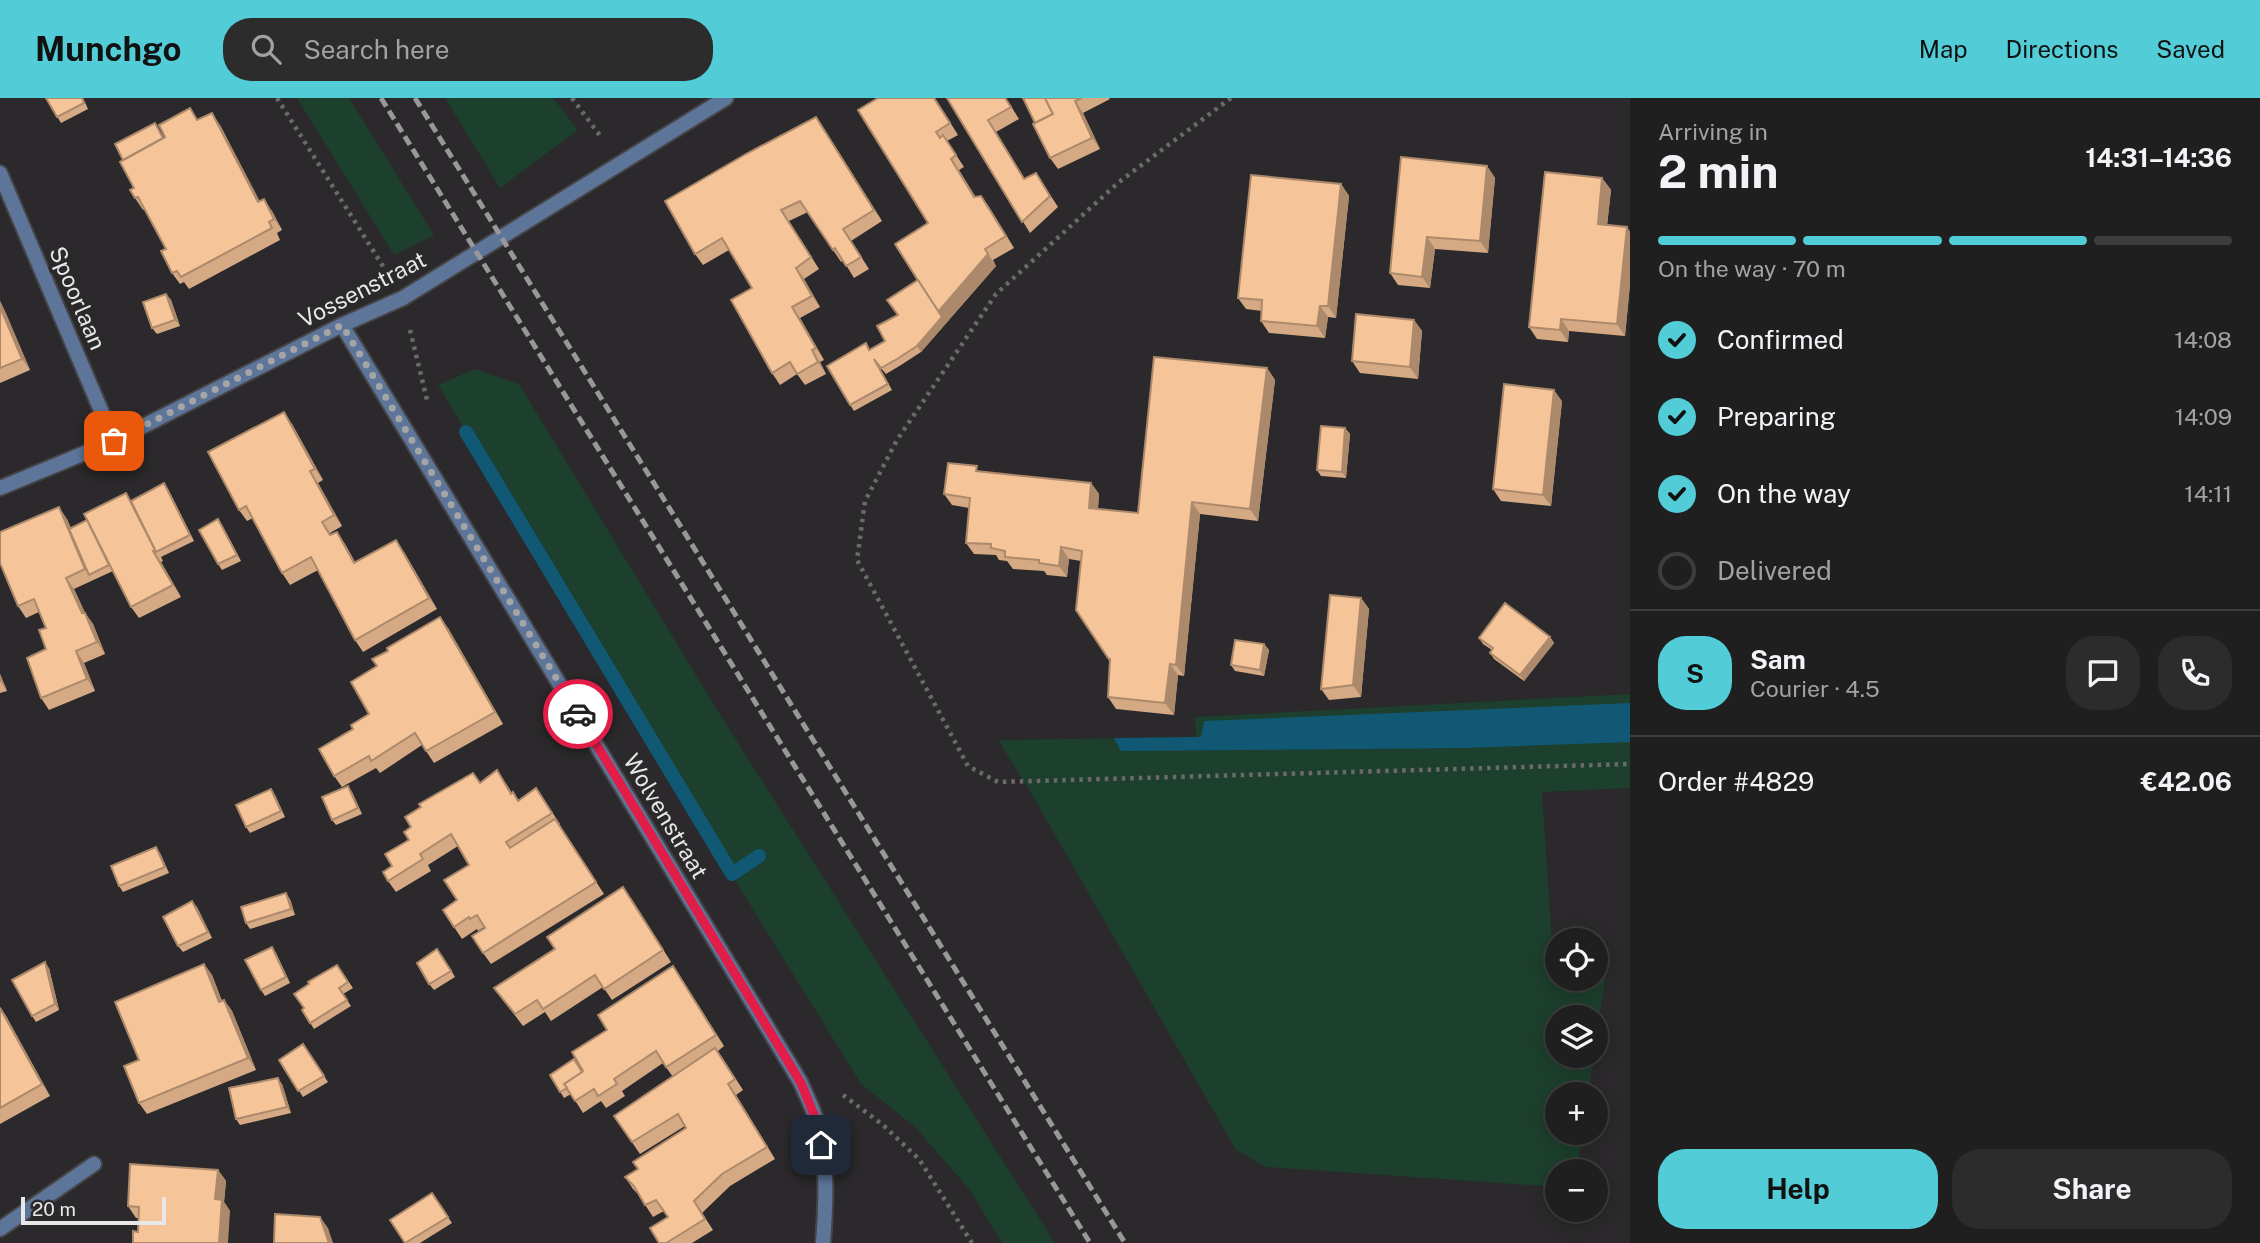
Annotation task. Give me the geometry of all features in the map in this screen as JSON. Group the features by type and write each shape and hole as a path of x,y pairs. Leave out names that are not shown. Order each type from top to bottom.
{"street":[{"name":"Vossenstraat","path":"0,488 114,441 342,325 403,298 726,98"},
{"name":"Spoorlaan","path":"0,173 114,441"},
{"name":"Wolvenstraat","path":"342,325 801,1083 817,1122 825,1168 826,1210 823,1243"},
{"path":"0,1229 94,1164"}],"path":[{"path":"277,98 403,298"},
{"path":"572,98 621,163"},
{"path":"1231,98 1119,182 996,294 897,440 865,501 857,560 968,766 998,782 1630,764"},
{"path":"848,1100 883,1125 919,1159 972,1243"}],"green space":[{"path":"297,98 349,98 434,235 394,255"},
{"path":"445,98 553,98 578,130 500,188"},
{"path":"475,369 519,384 719,713 1055,1243 1002,1243 969,1189 915,1127 861,1084 720,856 438,385"},
{"path":"1630,694 1630,788 1542,792 1551,928 1545,928 1545,991 1603,991 1601,1005 1545,1005 1545,1068 1592,1068 1590,1082 1545,1082 1545,1145 1581,1145 1579,1159 1545,1159 1545,1186 1266,1167 1236,1150 998,740 1196,737 1195,717"}],"water":[{"path":"1630,703 1630,742 1465,748 1121,751 1114,738 1201,737 1204,721"}],"building":[{"path":"46,98 82,98 84,103 57,117"},
{"path":"878,98 934,98 950,123 936,132 940,138 943,135 956,155 951,159 974,197 981,196 1006,236 985,249 988,254 938,312 895,244 928,223 858,110"},
{"path":"947,98 1005,98 1011,107 988,120 1024,179 1036,173 1050,196 1022,222"},
{"path":"1023,98 1045,98 1053,114 1035,123"},
{"path":"1045,98 1082,98 1075,101 1092,138 1050,158 1033,124 1053,114"},
{"path":"190,108 197,120 212,113 258,202 264,199 274,219 269,222 272,228 181,277 177,271 172,273 161,251 166,249 138,197 135,198 130,190 134,188 120,162 165,137 159,125"},
{"path":"816,117 874,210 843,229 861,257 846,266 800,201 781,210 811,257 796,268 812,296 792,307 816,348 812,350 818,362 797,374 790,362 772,373 731,300 752,288 722,238 695,254 665,201"},
{"path":"155,123 163,138 123,160 115,144"},
{"path":"1401,157 1487,166 1480,241 1427,237 1422,277 1390,273"},
{"path":"1545,172 1602,178 1598,224 1627,227 1617,324 1561,319 1560,330 1529,327"},
{"path":"1251,175 1341,184 1328,306 1320,306 1317,326 1261,321 1262,300 1238,298"},
{"path":"918,280 942,317 917,346 897,359 881,368 874,359 888,384 850,405 827,366 866,343 869,350 885,341 877,326 898,315 887,300"},
{"path":"166,294 175,320 152,328 143,302"},
{"path":"0,307 22,359 0,368"},
{"path":"1356,314 1414,320 1410,367 1352,361"},
{"path":"1154,357 1267,368 1250,509 1192,502 1176,665 1170,664 1165,703 1108,697 1110,659 1076,610 1082,551 1061,547 1059,566 1039,563 1039,560 1005,557 1005,551 991,548 991,544 966,543 970,498 944,494 948,463 977,466 976,471 1091,483 1089,508 1138,513"},
{"path":"1504,384 1554,390 1543,495 1493,489"},
{"path":"284,412 315,469 310,471 334,515 322,522 330,535 337,532 354,563 396,540 429,598 355,640 311,557 282,573 246,506 239,510 208,452"},
{"path":"1321,426 1345,428 1342,472 1317,470"},
{"path":"164,483 190,535 156,552 131,501"},
{"path":"126,493 155,550 153,551 173,585 131,607 84,514"},
{"path":"59,507 85,569 66,578 97,642 76,651 87,679 41,698 27,658 46,649 39,630 46,628 34,599 18,606 0,563 0,532"},
{"path":"218,519 237,555 218,564 199,530"},
{"path":"87,520 109,565 89,575 69,529"},
{"path":"1330,595 1361,598 1353,685 1321,689"},
{"path":"1505,603 1550,637 1520,675 1490,653 1493,648 1479,638"},
{"path":"440,617 495,712 426,751 415,733 371,761 369,756 334,776 319,749 353,729 351,725 369,714 351,682 377,666 372,659 388,651 387,648"},
{"path":"1235,640 1264,644 1260,670 1231,665"},
{"path":"497,770 518,801 536,788 552,813 506,842 510,848 555,819 596,882 483,953 472,936 485,928 477,915 454,927 443,910 457,900 444,880 469,865 451,834 420,854 423,859 388,881 383,872 392,866 385,854 409,840 404,832 411,827 405,817 421,807 419,804 473,773 480,783"},
{"path":"348,786 358,808 332,820 322,797"},
{"path":"271,789 281,811 246,827 236,805"},
{"path":"156,847 165,867 119,886 111,866"},
{"path":"623,887 663,950 604,989 595,975 543,1009 537,1000 515,1014 494,988 555,949 547,937"},
{"path":"286,893 291,909 246,923 241,907"},
{"path":"192,901 208,932 178,946 163,917"},
{"path":"272,947 286,977 261,990 245,960"},
{"path":"437,949 451,971 429,984 417,963"},
{"path":"45,962 55,1004 32,1016 12,980"},
{"path":"204,964 219,1002 224,1000 248,1058 139,1103 124,1066 139,1060 115,1002"},
{"path":"337,965 348,982 339,988 347,1000 310,1023 294,994 309,984 308,982"},
{"path":"673,966 716,1035 666,1067 656,1051 614,1079 617,1084 598,1096 594,1089 575,1101 564,1084 583,1071 572,1052 607,1030 598,1015"},
{"path":"0,1008 42,1084 0,1108"},
{"path":"303,1044 324,1076 298,1091 279,1060"},
{"path":"715,1048 735,1079 728,1084 767,1147 722,1174 694,1201 705,1219 666,1243 659,1243 650,1228 668,1217 656,1200 645,1205 625,1177 638,1169 633,1162 686,1128 678,1114 632,1142 614,1116"},
{"path":"574,1059 582,1072 564,1084 567,1088 560,1092 550,1075"},
{"path":"278,1078 287,1107 236,1119 229,1088"},
{"path":"130,1164 218,1170 215,1199 222,1200 219,1243 133,1243 133,1231 138,1232 139,1207 128,1206"},
{"path":"432,1193 448,1217 405,1243 390,1220"},
{"path":"275,1214 320,1217 329,1243 274,1243"}],"waterway":[{"path":"466,432 732,874 759,856"}],"railway":[{"path":"381,98 1090,1243"},
{"path":"415,98 1125,1243"}],"way so far":[{"path":"114,441 342,325 578,714"}],"route":[{"path":"578,714 801,1083 817,1122 821,1145"}]}
